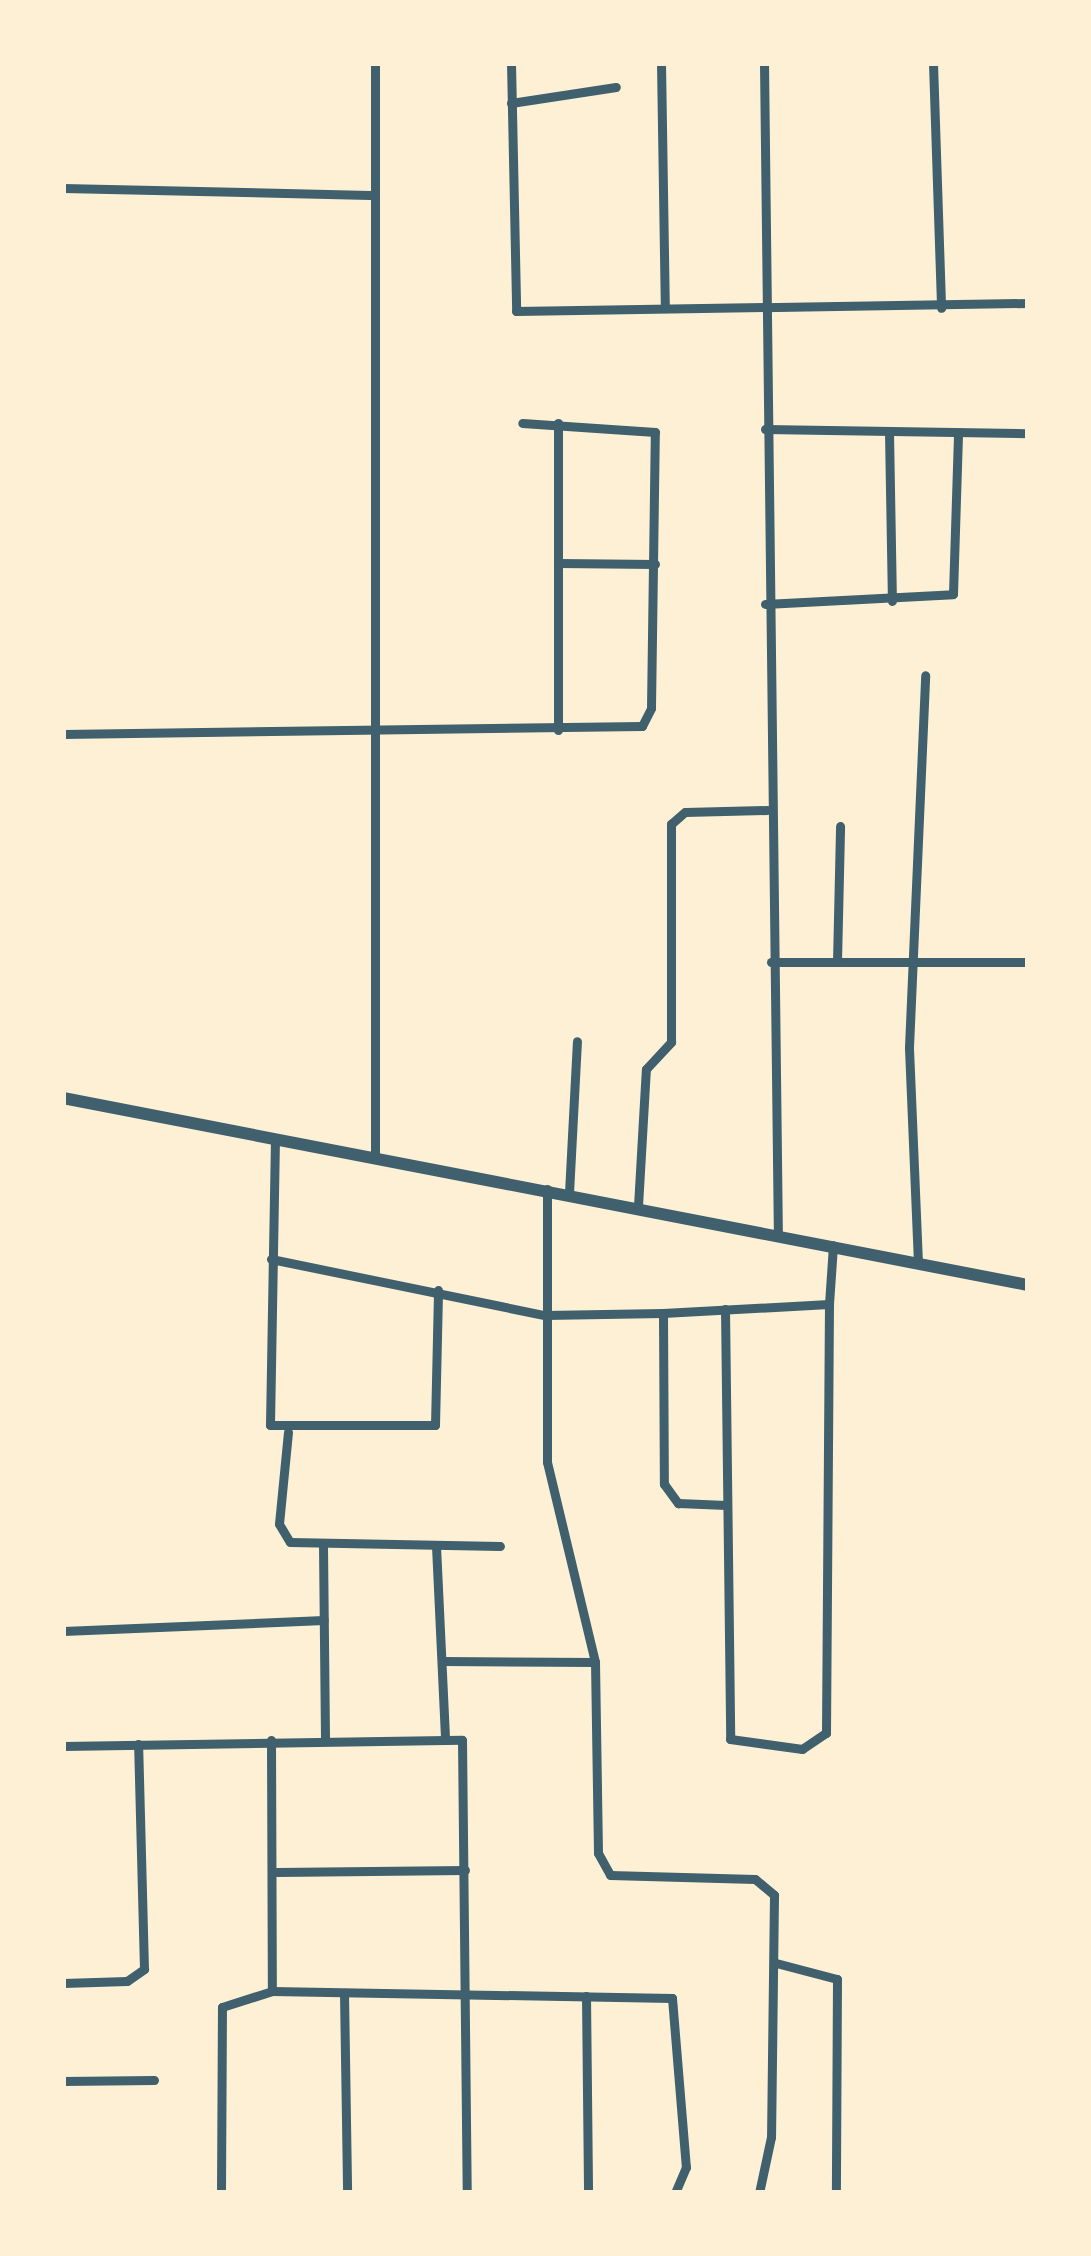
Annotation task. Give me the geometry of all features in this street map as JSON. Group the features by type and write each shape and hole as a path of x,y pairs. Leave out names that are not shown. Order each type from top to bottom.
{"street":[{"path":"375,63 370,195 369,734 375,1157"},
{"path":"512,63 511,304 941,308 1028,303"},
{"path":"661,63 665,308"},
{"path":"764,63 766,810 778,1234"},
{"path":"933,63 941,308"},
{"path":"511,103 616,87"},
{"path":"63,188 370,195"},
{"path":"63,734 558,730 648,719 656,432 522,423"},
{"path":"558,423 558,730"},
{"path":"765,429 1028,433"},
{"path":"890,432 892,601"},
{"path":"765,604 944,599 958,584 958,433"},
{"path":"559,563 655,564"},
{"path":"918,1263 911,963 925,675"},
{"path":"638,1206 646,1069 671,1042 671,824 685,812 766,810"},
{"path":"837,962 840,826"},
{"path":"771,962 1025,962"},
{"path":"569,1193 577,1041"},
{"path":"63,1098 1028,1285"},
{"path":"275,1138 268,1421 288,1432 435,1425 438,1290"},
{"path":"547,1189 547,1462 595,1662 604,1870 768,1884 776,1963 759,2193"},
{"path":"725,1309 730,1739 815,1746 826,1733 832,1245"},
{"path":"271,1259 438,1290 544,1316 829,1304"},
{"path":"662,1313 664,1484 678,1503 726,1505"},
{"path":"288,1432 280,1533 323,1546 500,1546"},
{"path":"323,1546 325,1738"},
{"path":"436,1546 445,1735"},
{"path":"63,1631 324,1620"},
{"path":"442,1660 595,1662"},
{"path":"63,1745 445,1735 466,1746 467,2193"},
{"path":"272,1740 277,1872 272,1991"},
{"path":"63,1983 127,1981 144,1969 138,1744"},
{"path":"277,1872 465,1870"},
{"path":"776,1963 837,1979 836,2193"},
{"path":"221,2193 222,2007 272,1991 678,2002 686,2167 675,2193"},
{"path":"344,1994 347,2193"},
{"path":"586,1996 588,2193"},
{"path":"63,2081 154,2080"}]}
